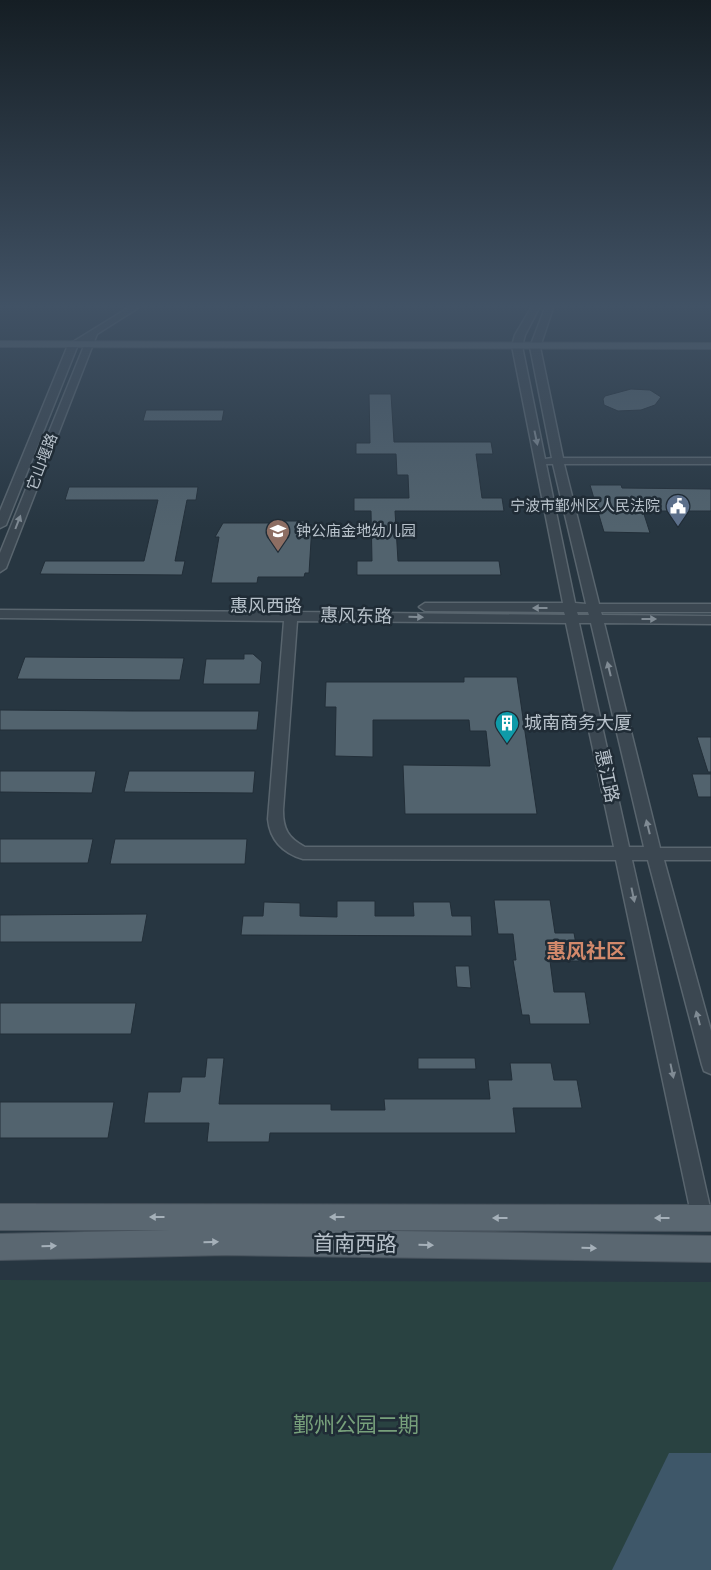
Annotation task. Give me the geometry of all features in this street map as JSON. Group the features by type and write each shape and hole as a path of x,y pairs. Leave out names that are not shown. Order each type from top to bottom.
{"main road":[{"name":"首南西路","path":"0,1216 707,1218"},
{"name":"首南西路","path":"0,1247 226,1242 711,1249"}],"street":[{"name":"它山堰路","path":"0,525 58,381"},
{"name":"它山堰路","path":"0,568 74,381"},
{"name":"惠江路","path":"526,381 540,461 624,854 707,1218"},
{"name":"惠江路","path":"543,381 558,461 595,614 654,854 711,1065"},
{"path":"540,461 711,461"},
{"name":"惠风西路","path":"0,605 292,611"},
{"path":"595,614 711,608"},
{"path":"292,611 275,810 275,824 280,838 290,847 303,853 711,854"},
{"name":"惠风东路","path":"0,614 292,611 572,613 711,620"}],"green space":[{"name":"鄞州公园二期","path":"0,1280 711,1282 711,1570 0,1570"}],"water":[{"path":"669,1453 711,1453 711,1570 612,1570"}],"building":[{"path":"631,389 650,390 661,397 655,405 641,410 618,411 604,405 603,399 605,396"},
{"path":"369,394 391,394 394,442 491,442 493,454 476,454 482,498 502,498 504,511 395,511 398,561 499,561 501,575 357,575 357,561 372,561 371,511 354,511 354,498 409,498 408,475 397,475 396,454 356,454 356,443 370,443"},
{"path":"146,410 224,410 222,421 143,421"},
{"path":"590,485 621,485 622,488 711,489 711,511 643,511 650,533 604,532"},
{"path":"69,487 198,487 196,500 187,500 175,561 185,561 182,575 40,574 45,561 144,561 158,500 65,500"},
{"path":"277,521 308,521 308,525 312,525 309,573 305,573 304,577 258,577 257,583 211,583 219,537 215,537 223,523 276,523"},
{"path":"244,654 253,654 262,662 260,684 203,684 206,659 244,659"},
{"path":"25,657 184,658 180,680 17,679"},
{"name":"城南商务大厦","path":"464,677 517,677 537,814 405,814 403,765 490,766 486,731 470,731 469,720 373,720 373,757 335,756 336,707 325,707 326,682 464,682"},
{"path":"0,710 259,711 257,730 0,730"},
{"path":"697,737 711,737 711,772 708,772"},
{"path":"0,771 96,771 92,793 0,792"},
{"path":"129,771 255,771 253,793 124,792"},
{"path":"692,774 711,774 711,797 698,797"},
{"path":"0,839 93,839 88,863 0,863"},
{"path":"115,839 247,839 245,864 110,864"},
{"path":"494,900 550,900 555,933 574,933 579,961 550,961 554,992 585,992 590,1024 530,1024 529,1015 522,1015 513,960 516,960 513,934 498,934"},
{"path":"337,901 375,901 375,916 414,916 413,902 450,902 452,916 471,916 472,936 241,935 243,916 263,916 264,902 300,903 300,916 337,917"},
{"path":"147,914 142,942 0,942 0,915"},
{"path":"455,966 469,966 471,988 457,987"},
{"path":"0,1003 136,1003 131,1034 0,1034"},
{"path":"207,1058 224,1058 219,1104 331,1104 331,1110 385,1110 384,1099 490,1099 488,1080 512,1080 510,1063 551,1063 554,1080 577,1080 582,1108 513,1108 516,1133 270,1133 269,1142 207,1142 209,1123 144,1123 148,1092 180,1092 182,1077 205,1077"},
{"path":"418,1058 475,1058 476,1069 418,1069"},
{"path":"0,1102 114,1102 108,1138 0,1138"}],"place":[{"name":"宁波市鄞州区人民法院","path":"678,527"},
{"name":"钟公庙金地幼儿园","path":"278,552"},
{"name":"城南商务大厦","path":"507,744"}],"district":[{"name":"惠风社区","path":"586,951"}]}
